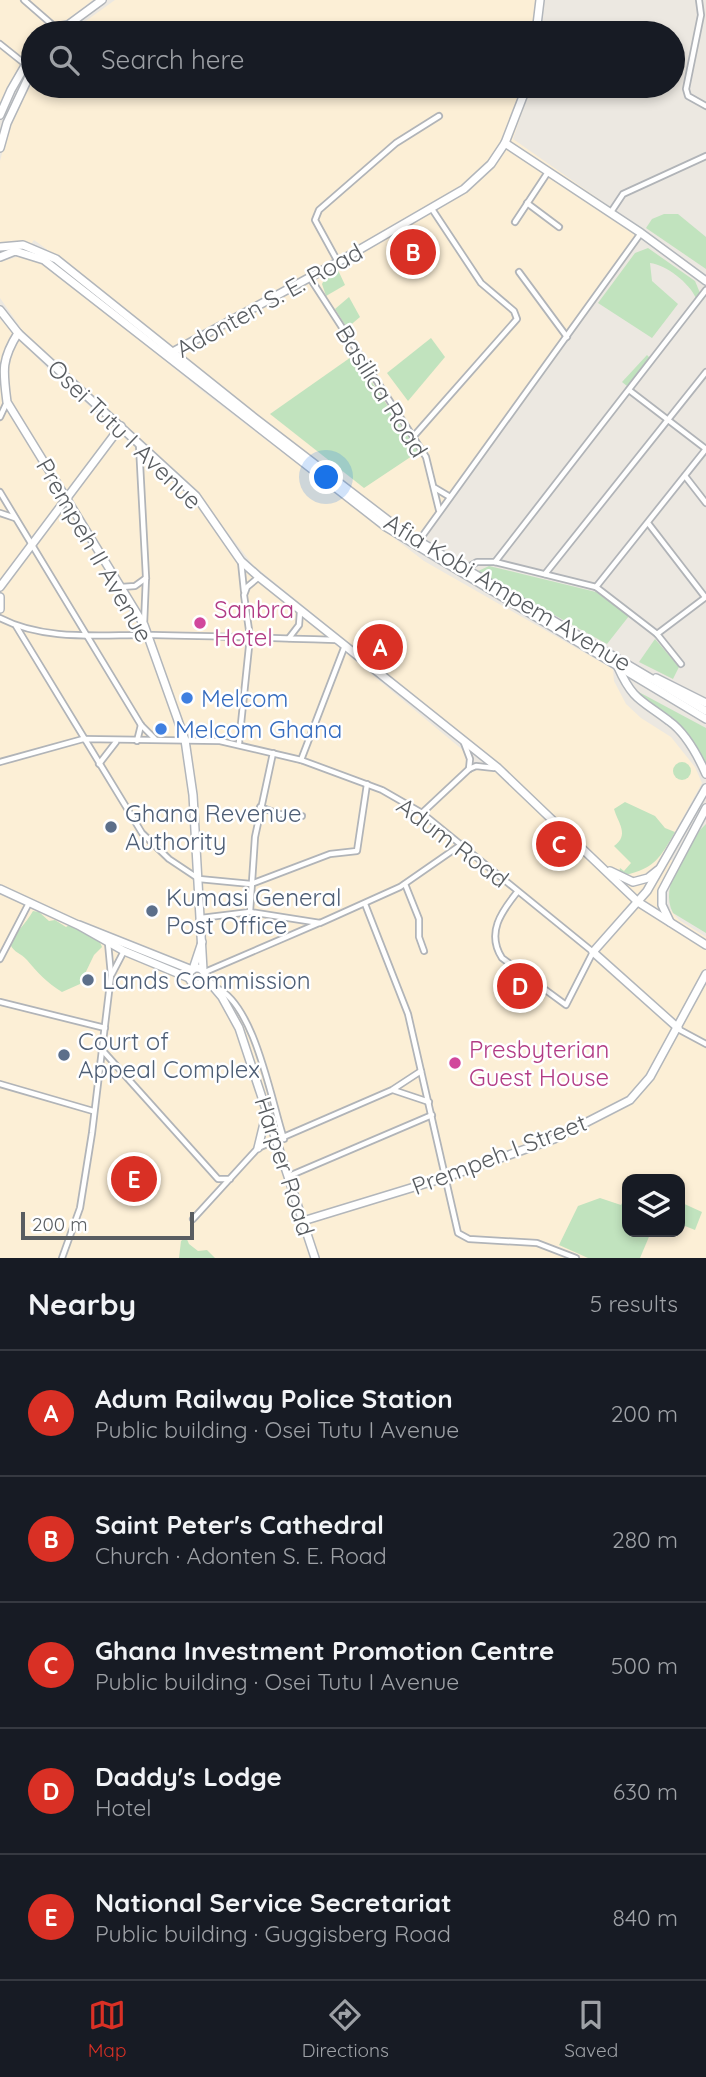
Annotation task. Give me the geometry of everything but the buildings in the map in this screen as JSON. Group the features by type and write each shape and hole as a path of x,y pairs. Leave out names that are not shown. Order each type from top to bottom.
{"street":[{"path":"24,0 44,21"},
{"path":"73,21 102,0"},
{"path":"537,21 540,0"},
{"path":"699,0 701,15 686,89 688,96 706,106"},
{"path":"0,44 21,61"},
{"path":"0,115 21,72"},
{"path":"0,148 7,123 21,93"},
{"name":"Adonten S. E. Road","path":"169,355 432,209 476,179 505,143 522,98"},
{"path":"338,262 315,220 319,210 396,143 439,116"},
{"path":"505,143 641,233 706,281"},
{"path":"610,213 623,194 706,156"},
{"path":"514,222 548,172"},
{"path":"527,203 559,227"},
{"path":"413,437 517,319 514,311 473,273 453,236 432,209"},
{"path":"416,544 641,233"},
{"path":"0,247 14,247"},
{"path":"0,257 14,247"},
{"name":"Afia Kobi Ampem Avenue","path":"14,247 33,247 56,259 169,355 416,544 706,719"},
{"path":"519,272 567,337"},
{"name":"Basilica Road","path":"310,278 428,463 439,511"},
{"path":"495,562 706,290"},
{"name":"Osei Tutu I Avenue","path":"0,310 18,333 196,496 242,561 259,578 498,768 638,902 706,945"},
{"name":"Prempeh II Avenue","path":"18,333 6,353 3,366 6,402 68,498 144,625 185,740 193,795 204,973"},
{"path":"545,574 706,372"},
{"path":"596,587 706,449 629,390"},
{"path":"0,417 6,402"},
{"path":"0,587 121,426"},
{"path":"139,444 146,577 144,625"},
{"path":"685,476 706,503"},
{"path":"435,488 450,497"},
{"path":"0,492 141,726 155,739"},
{"path":"0,513 16,518"},
{"path":"648,523 706,597 657,634"},
{"path":"239,743 250,637 240,580 242,561"},
{"path":"462,572 477,562 495,562 596,587 657,634 681,664"},
{"name":"Afia Kobi Ampem Avenue","path":"462,572 706,711"},
{"path":"121,587 135,586 146,577"},
{"path":"244,593 259,578"},
{"path":"0,597 0,609"},
{"path":"289,638 299,625 300,610"},
{"path":"0,618 16,626 88,637 148,635 336,640"},
{"path":"16,626 142,832 169,859 199,879 251,884 330,854 357,851 367,784"},
{"path":"301,760 344,648"},
{"path":"617,666 637,700 669,720 682,734 706,774"},
{"path":"638,672 664,681 706,703"},
{"path":"136,741 141,726"},
{"name":"Adum Road","path":"0,762 83,739 239,743 301,760 367,784 422,813 462,844 593,952 678,1028"},
{"path":"99,764 117,741"},
{"path":"464,742 470,759 469,769"},
{"path":"250,912 260,807 273,753"},
{"path":"422,813 469,769 481,766 498,768"},
{"path":"518,891 494,933 502,958 566,1006 593,952 638,902 664,865 706,788"},
{"path":"260,807 287,816 302,816"},
{"path":"671,923 662,905 662,891 706,808"},
{"path":"0,889 109,939 127,943 204,973 405,884 462,844"},
{"path":"597,862 633,883 648,878 664,865"},
{"path":"405,884 419,919 419,937 424,951"},
{"path":"0,957 29,903"},
{"path":"365,904 405,1003 447,1177 456,1228 461,1236 537,1243 576,1258"},
{"path":"201,918 250,912 320,923"},
{"path":"109,939 124,951 189,978 222,997"},
{"path":"62,1258 80,1208 103,1051 111,975 109,939"},
{"name":"Prempeh II Avenue","path":"189,978 202,941"},
{"path":"111,975 127,943"},
{"path":"200,984 204,973"},
{"name":"Harper Road","path":"204,973 222,997 239,1028 280,1141 315,1258"},
{"name":"Prempeh I Street","path":"303,1221 447,1177 554,1139 630,1100 645,1085 706,975"},
{"path":"213,986 230,997 248,1025 280,1141"},
{"path":"0,1002 105,1028"},
{"path":"678,1028 706,1044"},
{"path":"103,1051 218,1179 230,1179"},
{"path":"258,1148 280,1141 392,1090 421,1071"},
{"path":"0,1084 93,1111"},
{"path":"392,1090 429,1102"},
{"path":"193,1219 258,1148 267,1111"},
{"path":"289,1176 432,1115"}],"shaded area":[{"path":"0,0 93,0 66,21 21,21 21,73 0,120"},
{"path":"115,0 543,0 542,21 86,21"},
{"path":"21,98 527,98 513,139 646,232 422,540 284,443 34,240 29,247 0,244 0,161 11,120"},
{"path":"23,255 34,258 424,561 613,669 614,681 626,704 641,718 671,737 695,767 702,783 663,854 679,865 665,894 666,905 679,920 706,937 706,1258 0,1258 0,319 47,368 192,498 227,548 252,575 464,751 467,765 488,771 495,762 253,565 188,482 23,331 0,298 0,262"}],"green space":[{"path":"664,214 678,214 706,237 706,269 646,228 652,219"},
{"path":"648,248 695,281 700,293 696,298 677,276 657,264 650,263 652,281 678,304 652,338 598,303 635,253"},
{"path":"338,270 345,285 326,296 322,284 325,278"},
{"path":"349,297 360,317 347,328 335,309"},
{"path":"431,338 445,357 408,401 387,373"},
{"path":"354,355 418,452 364,488 270,414"},
{"path":"647,355 650,358 627,386 622,382"},
{"path":"489,566 596,592 629,616 607,644 476,572"},
{"path":"655,639 679,667 673,679 639,662"},
{"path":"635,690 706,728 706,765 682,727 647,704"},
{"path":"682,762 688,765 691,771 688,777 682,780 676,777 673,771 676,765"},
{"path":"625,802 655,816 665,828 675,832 656,861 625,875 619,872 620,868 624,871 631,863 614,846 619,842 622,833 614,809"},
{"path":"706,824 706,933 673,913 669,892 676,870"},
{"path":"33,911 39,912 49,921 55,920 66,927 71,924 98,938 102,947 94,955 80,984 62,992 10,944"},
{"path":"600,1198 621,1205 622,1203 622,1237 649,1237 640,1258 588,1258 559,1245 578,1206"},
{"path":"685,1204 702,1212 695,1230 685,1226"},
{"path":"186,1237 189,1244 198,1251 207,1250 215,1258 179,1258 181,1241"}],"place":[{"name":"Saint Peter's Cathedral","path":"413,252"},
{"name":"Sanbra Hotel","path":"200,623"},
{"name":"Adum Railway Police Station","path":"380,647"},
{"name":"Melcom","path":"187,698"},
{"name":"Melcom Ghana","path":"161,729"},
{"name":"Ghana Revenue Authority","path":"111,827"},
{"name":"Ghana Investment Promotion Centre","path":"559,844"},
{"name":"Kumasi General Post Office","path":"152,911"},
{"name":"Lands Commission","path":"88,980"},
{"name":"Daddy's Lodge","path":"520,986"},
{"name":"Court of Appeal Complex","path":"64,1055"},
{"name":"Presbyterian Guest House","path":"455,1063"},
{"name":"National Service Secretariat","path":"134,1179"}]}
